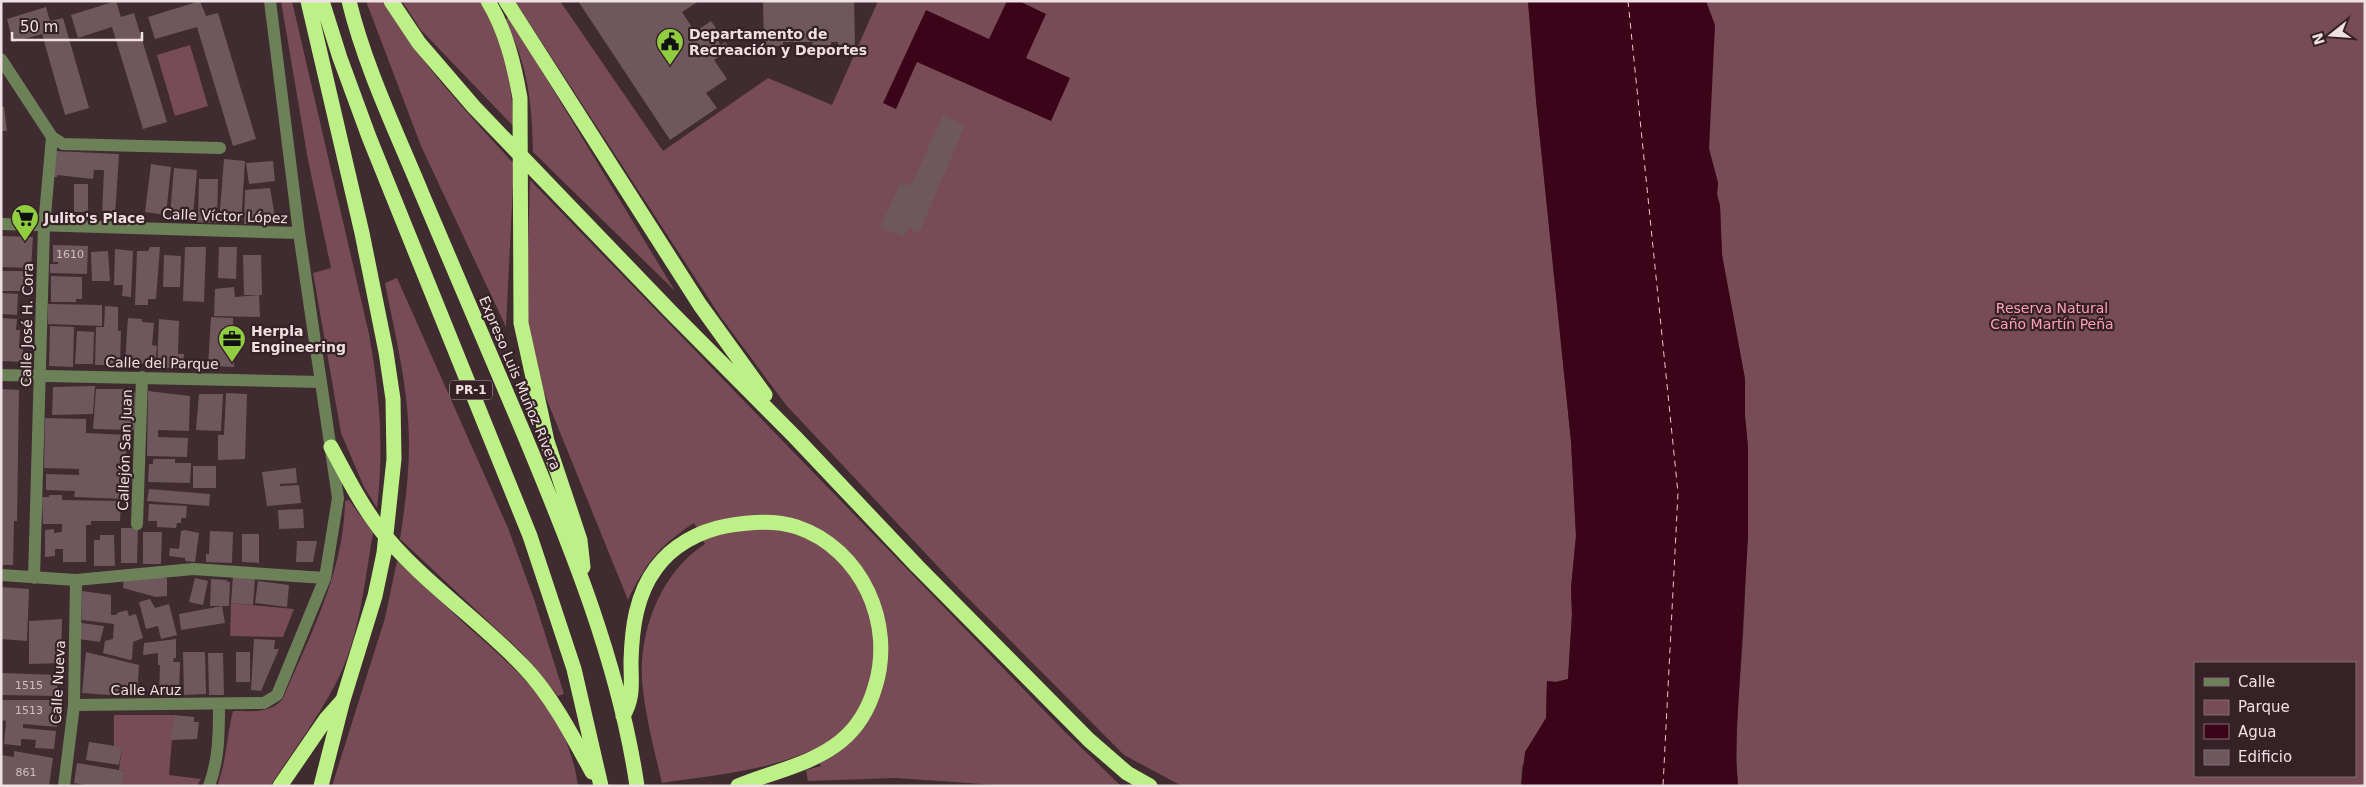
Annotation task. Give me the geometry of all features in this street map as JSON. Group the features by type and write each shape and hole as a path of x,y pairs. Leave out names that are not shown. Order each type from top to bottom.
{"highway":[{"path":"308,1 362,233 386,352 392,399 394,459 384,552 370,619 343,700 321,786"},
{"name":"PR-1","path":"322,1 340,58 369,137 530,536 574,669 601,786"},
{"name":"Expreso Luis Muñoz Rivera","path":"349,1 378,89 543,481 586,591 609,663 623,716 637,786"},
{"path":"391,1 419,43 474,107 671,312 795,437 917,566 1110,759 1127,773 1150,786"},
{"path":"488,1 503,30 514,65 520,98 521,323 547,441 580,540 586,591"},
{"path":"506,1 590,136 700,305 795,437"},
{"path":"331,447 358,498 380,530 410,561 526,668 564,722 601,786"},
{"path":"623,716 630,703 634,621 642,594 656,568 668,554 681,544 699,535 737,524 782,524 809,532 845,556 870,594 878,617 881,643 881,664 872,699 853,730 832,748 812,759 738,786"},
{"path":"280,786 326,719 343,700"}],"street":[{"name":"Calle Aruz","path":"74,705 220,705 264,702 277,695 325,578 338,498 299,233 270,1"},
{"path":"1,58 52,137 64,144 220,148"},
{"name":"Calle José H. Cora","path":"34,578 44,226 52,137"},
{"name":"Calle Víctor López","path":"1,224 299,233"},
{"name":"Calle del Parque","path":"1,375 321,382"},
{"name":"Callejón San Juan","path":"137,524 142,377"},
{"path":"1,575 76,580 193,570 325,578"},
{"name":"Calle Nueva","path":"64,786 74,705 76,580"},
{"path":"209,786 213,776 218,742 220,705"}],"green space":[{"path":"281,1 292,1 369,334 380,421 377,508 364,487 341,433 313,273 331,268 308,160"},
{"path":"366,1 384,1 428,66 461,106 514,164 506,327 421,146"},
{"path":"402,1 481,1 501,46 509,78 513,126 421,30"},
{"path":"515,1 560,1 663,151 768,78 832,105 878,1 1528,1 1536,100 1571,441 1576,536 1571,588 1572,614 1568,679 1556,682 1547,681 1546,718 1522,767 1521,786 1182,786 1124,755 959,589 786,405 720,316"},
{"name":"Reserva Natural Caño Martín Peña","path":"1706,1 2365,1 2365,786 1738,786 1737,730 1746,566 1748,447 1745,416 1745,379 1722,255 1720,206 1717,194 1718,183 1709,149"},
{"path":"509,17 675,291 533,152 530,100 519,52 505,20"},
{"path":"190,45 208,106 175,116 157,55"},
{"path":"530,180 1062,729 1121,786 1010,786 896,778 808,781 806,770 821,766 812,750 757,768 662,783 643,694 642,662 644,642 656,604 665,586 676,570 705,544 694,523 682,531 647,566 628,600 538,378 526,317"},
{"path":"397,278 508,528 534,599 564,694 558,696 520,651 400,539 409,455 407,403 385,283"},
{"path":"349,500 373,533 357,623 340,675 316,718 270,786 217,786 223,767 233,711 269,709 280,702 284,696 315,625 332,577 339,552 345,501"},
{"path":"397,561 505,660 539,696 564,736 573,760 578,786 332,786 385,618"},
{"path":"231,603 294,609 283,637 230,636"},
{"path":"114,715 174,715 169,775 201,779 197,786 123,786 125,771 119,770 122,748 114,746"}],"water":[{"path":"1007,1 1019,1 1046,14 1026,58 1070,78 1051,121 917,62 896,109 883,103 926,10 989,39"},
{"path":"1528,1 1706,1 1715,25 1709,149 1718,183 1717,194 1720,206 1722,255 1745,379 1745,416 1748,447 1748,538 1737,725 1736,759 1738,786 1521,786 1525,752 1546,718 1547,681 1556,682 1568,679 1572,614 1571,588 1576,536 1571,441 1536,100"}],"building":[{"path":"116,1 121,17 134,13 167,122 143,129 112,27 78,38 71,15"},
{"path":"200,1 206,16 218,13 256,139 233,146 197,27 155,39 148,17"},
{"name":"Departamento de Recreación y Deportes","path":"578,1 699,1 682,12 695,32 711,21 716,28 711,31 721,45 725,42 730,49 714,60 727,79 706,93 717,108 670,140"},
{"path":"763,1 854,1 855,45 838,45 838,42 831,42 831,45 812,45 813,42 783,42 783,46 764,46"},
{"path":"46,7 50,21 63,18 89,108 65,115 42,34 13,42 7,19"},
{"path":"1,107 4,107 7,131 1,131"},
{"path":"943,115 965,125 919,233 908,228 904,237 880,227 901,182 911,186"},
{"path":"54,151 119,154 115,216 102,215 104,170 94,170 93,179 57,175 57,177 52,177"},
{"path":"224,159 245,161 241,224 219,222"},
{"path":"273,161 275,181 249,184 246,163"},
{"path":"151,164 171,167 166,215 145,212"},
{"path":"174,168 197,170 193,217 170,215"},
{"path":"199,179 218,179 217,223 194,222 194,216 198,216"},
{"path":"74,184 88,184 88,212 74,212"},
{"path":"270,188 276,223 244,224 245,190"},
{"path":"1,236 33,237 31,268 1,267"},
{"path":"53,245 88,246 87,274 50,273 50,264 58,264 58,262 53,262"},
{"path":"150,247 160,247 156,299 148,299 148,305 135,305 137,251 148,251"},
{"path":"185,247 206,247 204,302 183,301"},
{"path":"219,247 237,247 236,279 218,278"},
{"path":"115,249 133,251 131,297 122,296 123,285 114,285"},
{"path":"108,251 110,281 92,281 91,252"},
{"path":"164,255 181,256 180,287 163,287"},
{"path":"243,255 261,255 262,295 244,295"},
{"path":"1,271 25,271 25,291 1,291"},
{"path":"51,276 82,277 82,299 76,299 76,302 51,302"},
{"path":"234,287 235,297 259,295 260,317 214,316 215,289"},
{"path":"1,293 18,294 17,315 1,314"},
{"path":"48,304 102,305 102,326 48,324"},
{"path":"105,306 118,307 118,331 121,331 120,365 95,365 96,327 104,327"},
{"path":"211,317 233,318 234,367 208,366"},
{"path":"1,318 17,319 16,330 20,330 19,348 23,349 22,362 2,361"},
{"path":"128,318 142,319 142,322 154,323 152,345 157,346 155,365 125,362"},
{"path":"159,319 179,321 178,354 184,354 183,366 177,365 177,368 157,368"},
{"path":"50,326 74,327 73,367 49,366"},
{"path":"77,331 94,332 93,364 75,364"},
{"path":"95,386 93,414 52,415 53,387"},
{"path":"1,389 19,390 17,521 14,521 13,565 1,565"},
{"path":"96,389 131,389 135,393 134,430 93,429"},
{"path":"148,391 190,396 189,431 158,430 158,437 188,438 187,457 147,456"},
{"path":"226,393 247,394 245,459 218,460 218,435 224,435"},
{"path":"199,394 223,394 221,431 196,430"},
{"path":"45,418 86,419 86,433 127,435 124,499 74,497 75,491 46,490 46,474 79,475 79,469 44,468"},
{"path":"153,459 175,459 175,463 191,463 190,483 148,482 149,464 153,464"},
{"path":"193,466 216,466 216,488 193,488"},
{"path":"296,468 297,483 280,484 280,486 299,485 301,503 267,506 262,472"},
{"path":"149,489 210,494 209,506 147,501"},
{"path":"49,495 62,495 62,500 121,501 120,521 91,521 91,525 86,525 86,562 63,562 63,549 55,549 55,556 45,557 45,530 54,529 54,533 62,532 62,524 43,524 42,497 49,497"},
{"path":"149,504 187,506 186,518 181,518 181,523 177,523 176,528 157,527 157,521 148,521"},
{"path":"303,509 304,528 279,529 278,510"},
{"path":"121,528 138,528 137,563 121,563"},
{"path":"181,531 199,533 195,562 185,561 185,558 169,556 170,548 179,549"},
{"path":"210,531 233,532 232,563 206,562 206,554 209,554"},
{"path":"143,532 162,532 161,564 143,564"},
{"path":"242,534 259,534 259,563 242,562"},
{"path":"100,535 114,535 115,566 94,566 94,540 100,540"},
{"path":"297,541 317,541 313,562 296,562"},
{"path":"233,576 255,578 253,605 231,603"},
{"path":"124,577 167,578 167,596 156,597 123,588"},
{"path":"195,578 208,581 203,605 189,602"},
{"path":"211,579 227,580 227,582 230,582 229,606 210,606"},
{"path":"258,581 289,585 287,607 255,603"},
{"path":"1,587 29,589 27,641 1,639"},
{"path":"82,591 111,595 111,615 117,615 117,613 127,610 129,616 136,614 143,638 133,642 132,659 103,653 105,641 113,639 114,624 82,620"},
{"path":"150,599 155,608 169,604 177,635 161,639 158,626 146,629 139,602"},
{"path":"222,606 225,623 181,630 179,614"},
{"path":"62,619 61,663 29,664 29,621"},
{"path":"81,623 104,626 100,642 79,639"},
{"path":"176,639 176,658 174,658 173,662 180,662 179,694 159,695 160,665 158,665 158,653 143,655 144,643"},
{"path":"254,639 275,640 274,649 279,649 261,691 251,690"},
{"path":"86,652 139,665 137,697 82,693"},
{"path":"183,652 205,652 206,694 184,695"},
{"path":"236,652 250,652 250,682 236,682"},
{"path":"208,653 223,653 224,695 209,695"},
{"path":"1,673 58,675 57,696 1,695"},
{"path":"1,700 56,700 57,727 23,724 23,728 56,731 54,749 35,748 36,740 21,739 21,746 4,744 6,721 1,720"},
{"path":"174,715 194,717 194,722 199,722 197,739 171,740"},
{"path":"89,742 122,747 119,765 86,760"},
{"path":"14,751 53,758 49,786 1,786 1,755 14,757"},
{"path":"77,763 125,771 123,786 90,786 74,783"}],"ferry route":[{"path":"1628,1 1678,493 1663,786"}],"place":[{"name":"Departamento de Recreación y Deportes","path":"670,66"},
{"name":"Julito's Place","path":"25,242"},
{"name":"Herpla Engineering","path":"232,363"}]}
